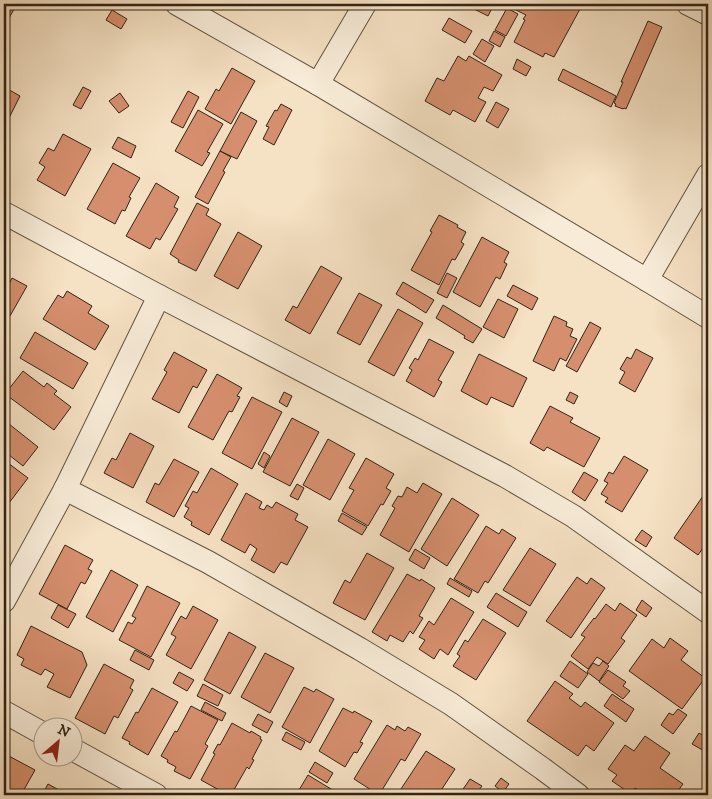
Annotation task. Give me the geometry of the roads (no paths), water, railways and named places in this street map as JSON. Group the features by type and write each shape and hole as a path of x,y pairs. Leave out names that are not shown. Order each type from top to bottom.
{"street":[{"path":"177,4 318,84 708,317"},
{"path":"318,84 365,4"},
{"path":"688,4 708,14"},
{"path":"647,280 708,175"},
{"path":"4,213 505,476 573,516 708,612"},
{"path":"4,602 65,489 159,296"},
{"path":"65,489 208,562 360,648 451,704 578,795"},
{"path":"4,712 32,727"},
{"path":"82,754 156,795"}]}
